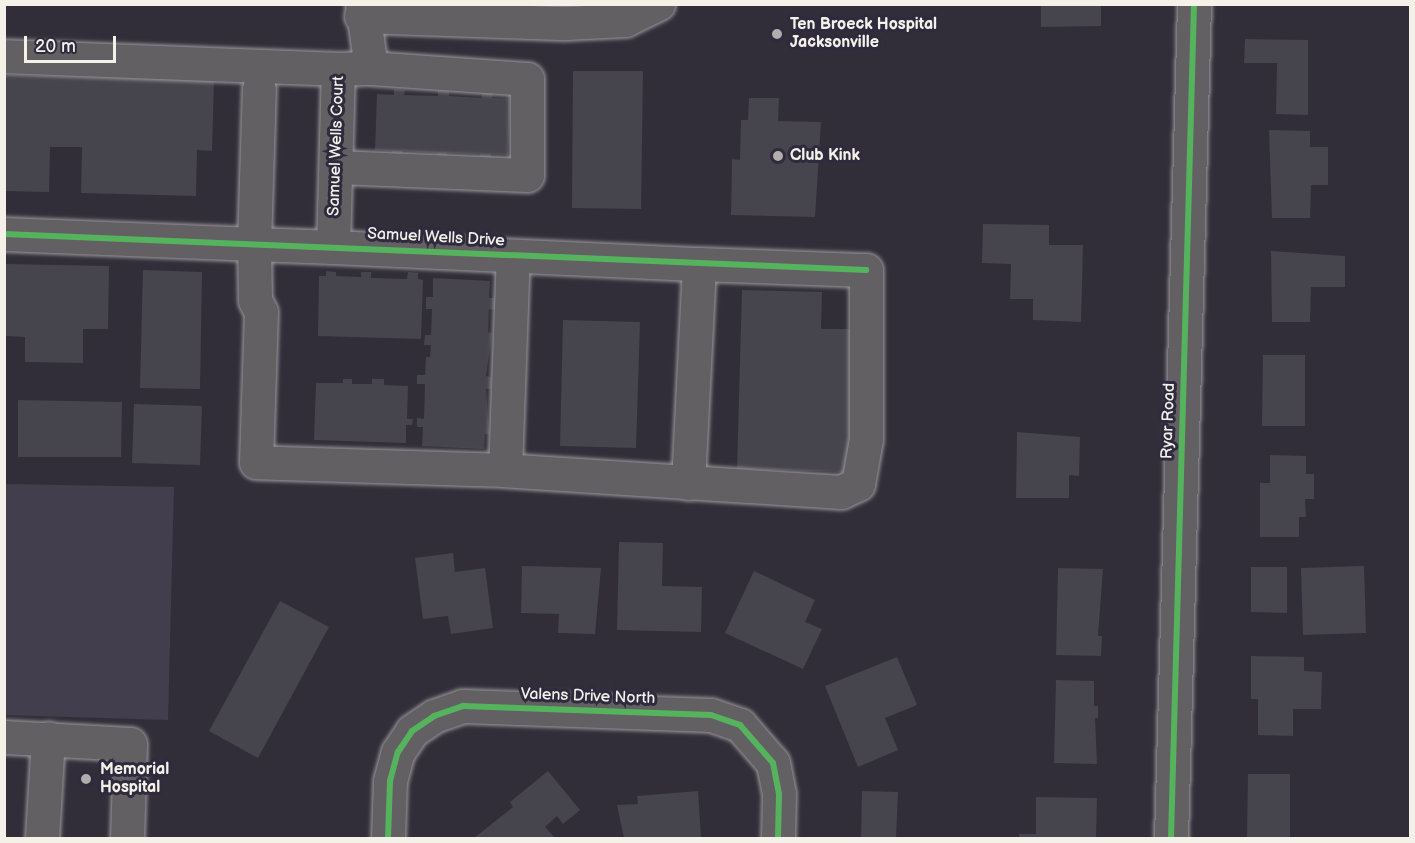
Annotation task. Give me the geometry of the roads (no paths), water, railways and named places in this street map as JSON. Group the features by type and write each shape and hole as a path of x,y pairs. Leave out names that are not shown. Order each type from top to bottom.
{"street":[{"path":"361,10 430,12 566,23 625,20 658,4"},
{"name":"Ryar Road","path":"1171,838 1194,4"},
{"name":"Samuel Wells Court","path":"333,247 338,69 371,69 361,10"},
{"path":"4,56 338,69"},
{"path":"336,167 527,175 527,79 371,69"},
{"path":"259,88 254,244 255,300 261,312 256,462 505,470 688,483 699,264"},
{"name":"Samuel Wells Drive","path":"4,234 866,270 866,439 858,484 841,492 688,483"},
{"path":"505,470 513,255"},
{"name":"Valens Drive North","path":"388,838 390,781 398,752 412,731 434,716 463,706 711,715 740,725 760,745 773,763 779,794 778,838"},
{"path":"4,736 130,744 127,838"},
{"path":"42,838 48,738"}],"place":[{"name":"Ten Broeck Hospital Jacksonville","path":"777,34"},
{"name":"Club Kink","path":"778,156"},
{"name":"Memorial Hospital","path":"86,779"}]}
